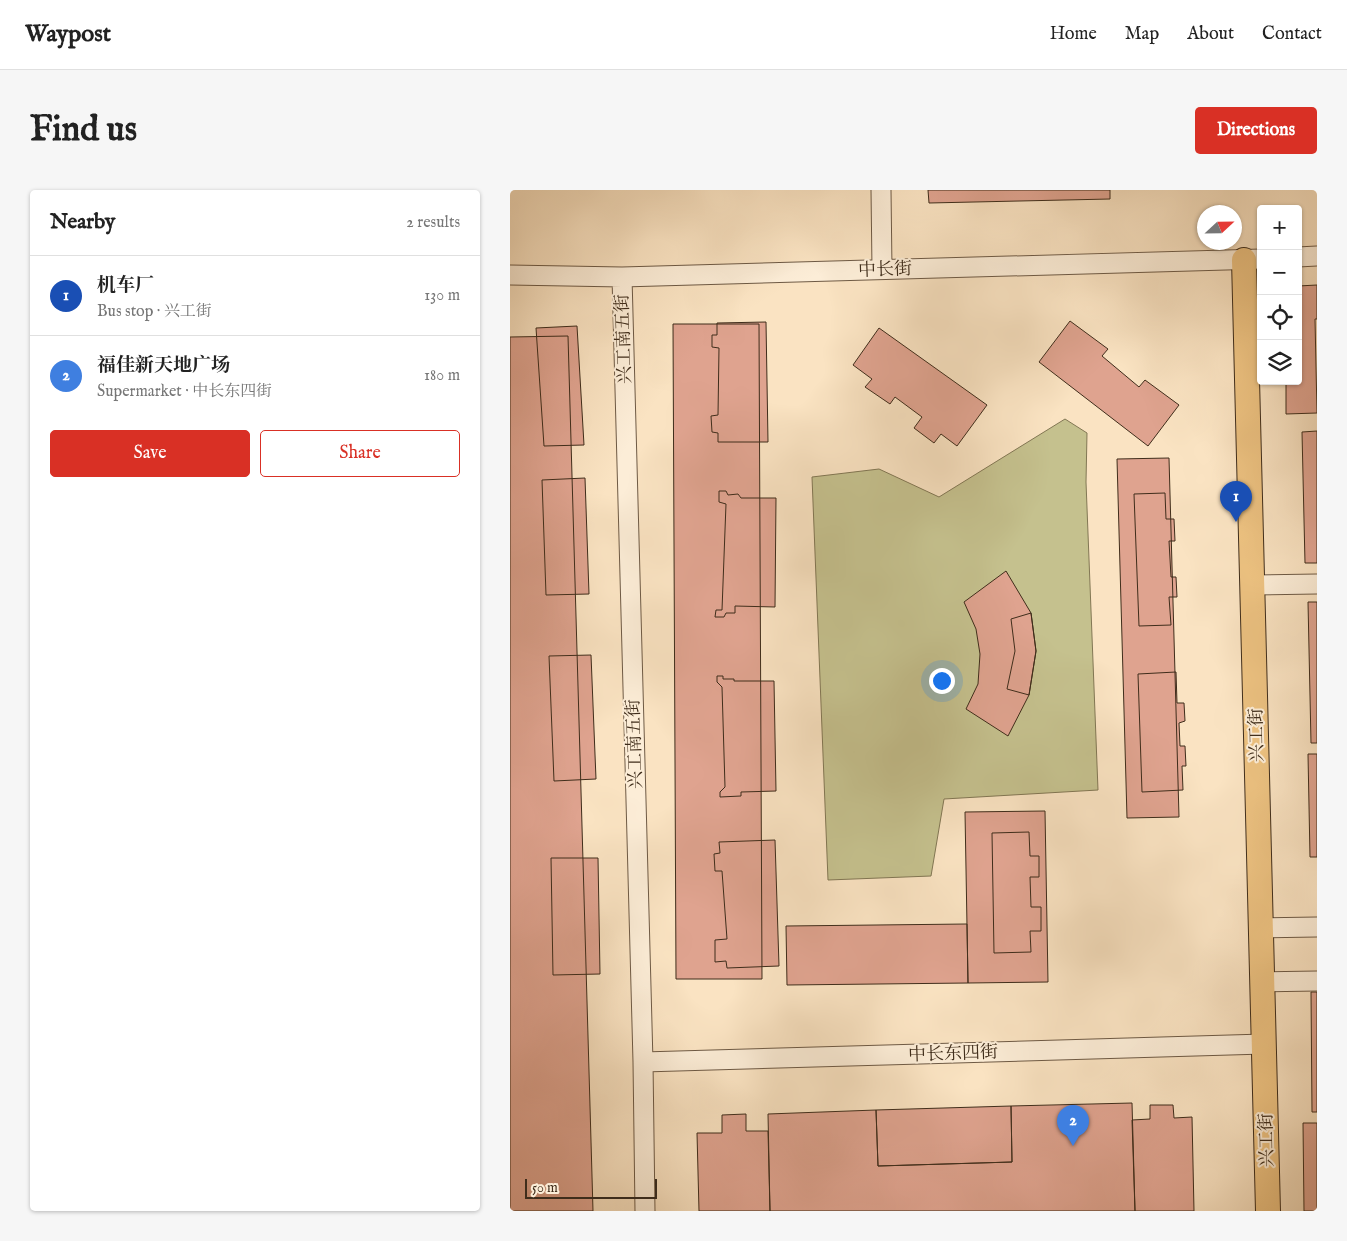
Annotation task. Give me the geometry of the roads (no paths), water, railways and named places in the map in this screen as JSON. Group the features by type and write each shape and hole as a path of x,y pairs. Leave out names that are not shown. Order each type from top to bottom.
{"main road":[{"name":"兴工街","path":"1252,259 1252,585 1268,1211"}],"street":[{"path":"881,190 882,269"},
{"path":"1302,257 1317,256"},
{"name":"中长街","path":"510,274 622,277 1252,259"},
{"name":"兴工南五街","path":"622,277 643,1062 645,1211"},
{"path":"1252,585 1317,584"},
{"path":"1261,928 1317,927"},
{"path":"1262,982 1317,981"},
{"name":"中长东四街","path":"643,1062 1264,1044"}],"place":[{"name":"机车厂","path":"1236,522"},
{"name":"福佳新天地广场","path":"1073,1146"}]}
